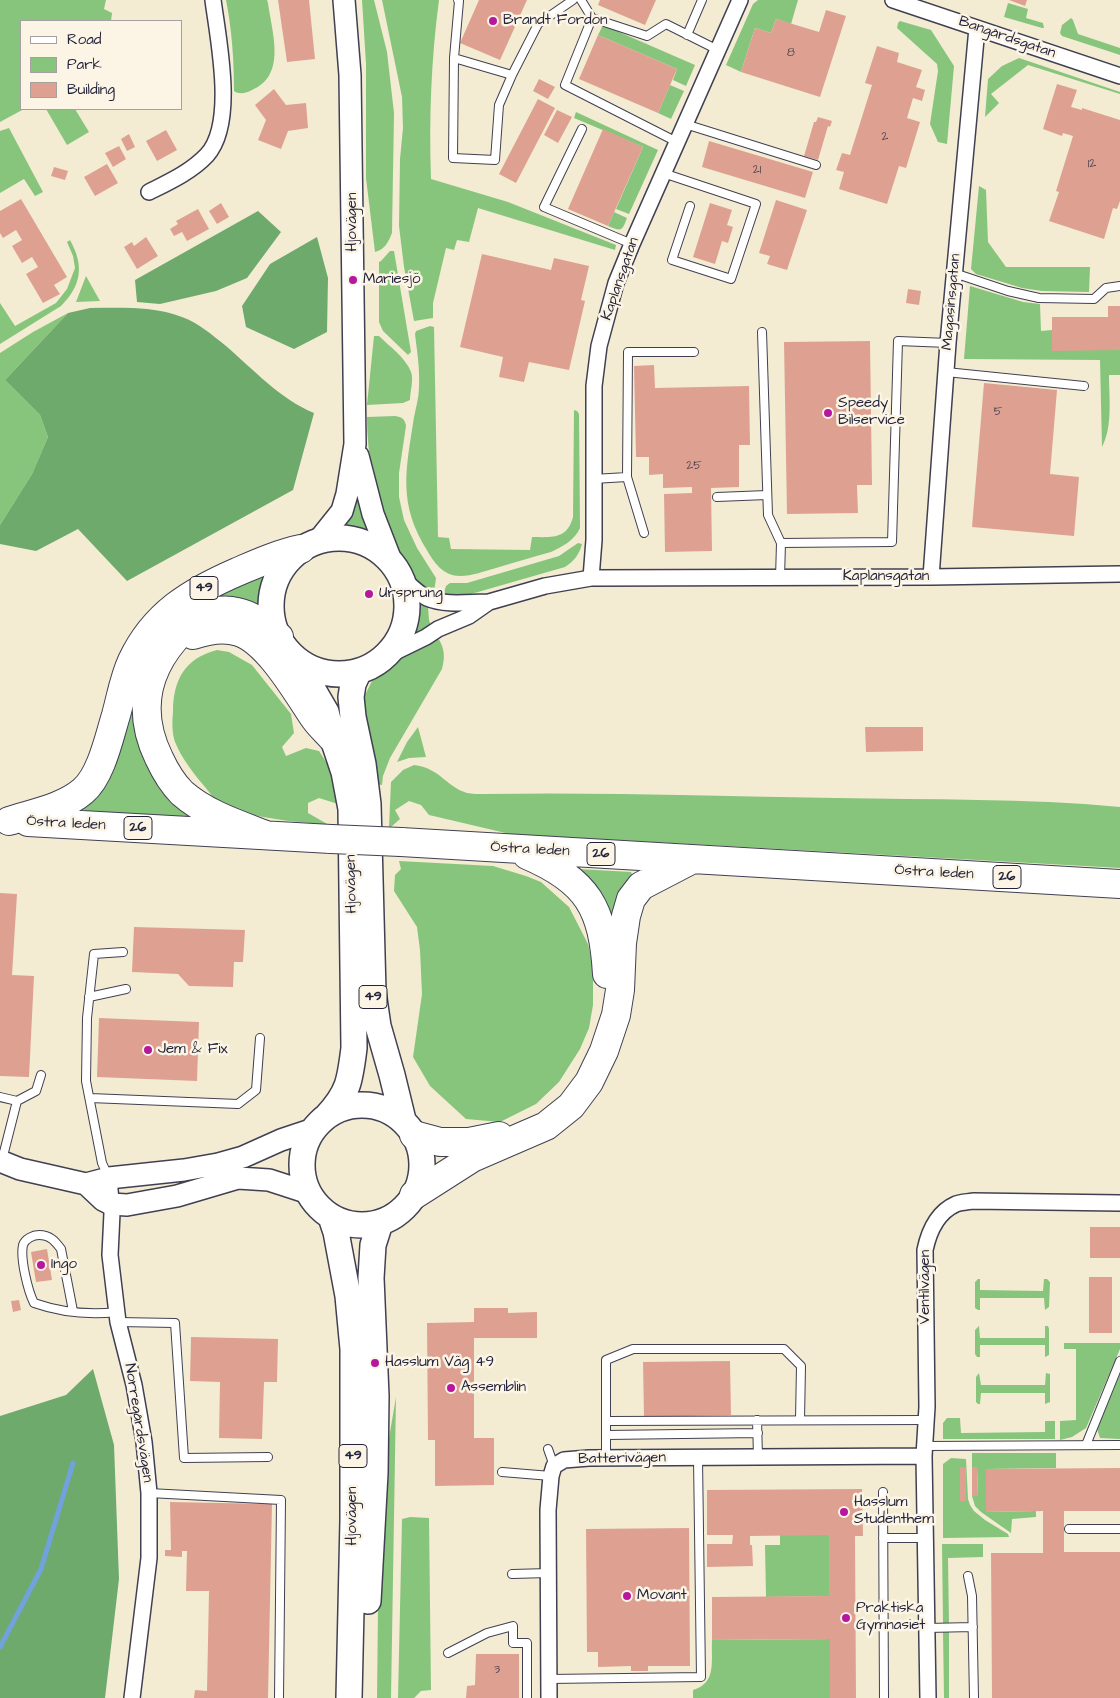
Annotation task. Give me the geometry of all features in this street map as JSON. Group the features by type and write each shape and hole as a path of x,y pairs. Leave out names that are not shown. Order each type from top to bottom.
{"highway":[{"name":"49","path":"5,821 58,806 84,790 96,773 107,747 132,661 153,627 168,611 189,596 218,580 282,553 310,545"},
{"path":"266,836 223,819 195,803 172,782 154,749 148,730 147,696 157,664 169,645 196,617 216,611 237,612 258,621 286,647"},
{"path":"169,645 203,632 221,629 240,632 256,642 278,665 316,720 333,739"},
{"name":"Östra leden","path":"5,821 1120,884"},
{"path":"408,1128 440,1142 469,1142 494,1138 517,1128 542,1115 564,1096 579,1076 595,1046 606,1011 609,990 606,950 602,929 594,910 586,895 574,882 546,864 512,849"},
{"path":"414,1195 472,1158 492,1151 546,1126 571,1106 588,1082 604,1051 616,1015 620,990 622,943 631,899 641,886 691,860"}],"main road":[{"name":"Hjovägen","path":"310,545 342,511 347,494 355,444 351,84 348,25 344,0"},
{"name":"Hjovägen","path":"355,444 373,514 396,569"},
{"name":"49","path":"310,545 332,538 358,540 377,549 396,569"},
{"path":"310,545 290,558 281,570 271,596 271,610 273,624 286,647 307,666 319,671 333,674 359,671 372,666 392,648 406,621 407,606 405,590 396,569"},
{"name":"Hjovägen","path":"286,647 326,712 344,772 351,809 354,1048 350,1078 341,1100 320,1123"},
{"name":"Hjovägen","path":"359,671 353,684 351,697 368,804 373,992 378,1026 408,1128"},
{"path":"1,1162 20,1169 86,1184 108,1178 184,1170 243,1157 320,1123 341,1108 357,1105 374,1106 389,1111 408,1128"},
{"name":"49","path":"320,1123 306,1144 302,1160 303,1177 309,1193 318,1206 331,1217 347,1223 363,1225 380,1223 394,1216 405,1207 414,1195 420,1180 422,1165 420,1150 408,1128"},
{"path":"86,1184 103,1200 111,1204 128,1205 195,1191 238,1178 269,1180 309,1193"},
{"name":"Hjovägen","path":"331,1217 336,1232 348,1296 353,1349 353,1520 349,1698"},
{"name":"Hjovägen","path":"367,1698 376,1396 371,1278 373,1245 380,1223"}],"street":[{"path":"149,192 194,167 209,153 219,133 224,103 221,57 213,0"},
{"name":"Kaplansgatan","path":"591,578 594,540 594,386 599,346 616,283 740,0"},
{"name":"Bangårdsgatan","path":"893,0 1120,76"},
{"name":"Magasinsgatan","path":"931,577 948,344 977,28"},
{"name":"Kaplansgatan","path":"396,569 418,593 428,598 449,603 489,602 545,586 591,578 931,577 1120,574"},
{"name":"Kaplansgatan","path":"381,659 426,638 438,629 469,616 489,602"},
{"name":"Norregårdsvägen","path":"108,1178 111,1204 110,1255 117,1317 134,1385 144,1442 149,1493 149,1558 132,1698"},
{"name":"Ventilvägen","path":"928,1698 925,1250 928,1236 935,1222 944,1213 957,1204 973,1201 1120,1203"},
{"name":"Batterivägen","path":"553,1471 564,1460 758,1457 925,1451"},
{"path":"549,1698 548,1510 553,1471"}],"lane":[{"path":"458,0 454,58 453,158 495,160 499,105 512,75 538,24 574,0"},
{"path":"581,0 592,18 647,36 666,24 718,50"},
{"path":"688,35 702,0"},
{"path":"592,18 565,85 677,142"},
{"path":"454,58 512,75"},
{"path":"685,124 816,165"},
{"path":"582,129 544,207 632,244"},
{"path":"663,173 756,204 731,280 672,260 690,206"},
{"path":"954,274 1008,291 1039,298 1094,298 1106,288 1120,286"},
{"path":"762,332 768,515 781,543 780,578"},
{"path":"781,543 892,542 898,341 948,344"},
{"path":"644,533 627,478 628,352 694,352"},
{"path":"946,372 1084,386"},
{"path":"593,479 627,478"},
{"path":"717,497 767,495"},
{"path":"108,1178 102,1163 86,1081 87,1018 94,954 124,952"},
{"path":"89,997 126,989"},
{"path":"90,1098 238,1104 256,1090 260,1038"},
{"path":"0,1097 17,1101 36,1091 41,1075"},
{"path":"1,1162 17,1101"},
{"path":"73,1311 62,1249 48,1236 37,1235 28,1238 24,1244 23,1260 30,1295 34,1303 45,1307 73,1311 98,1314 117,1317 174,1323 184,1458 268,1457"},
{"path":"606,1458 606,1360 633,1349 784,1349 801,1366 800,1420"},
{"path":"1086,1445 1120,1361"},
{"path":"757,1420 758,1457"},
{"path":"606,1421 926,1420"},
{"path":"606,1435 758,1433"},
{"path":"925,1451 1120,1445"},
{"path":"502,1472 553,1471 548,1450"},
{"path":"549,1679 701,1677 698,1458"},
{"path":"883,1492 884,1698"},
{"path":"149,1493 281,1500 279,1698"},
{"path":"1069,1529 1120,1529"},
{"path":"883,1538 926,1538"},
{"path":"512,1574 549,1573"},
{"path":"968,1576 972,1596 974,1698"},
{"path":"448,1653 487,1633 512,1626 513,1643 527,1643 527,1698"},
{"path":"927,1628 973,1627"}],"green space":[{"path":"0,0 106,0 104,9 112,13 111,20 20,20 20,110 22,110 0,122"},
{"path":"226,0 267,0 268,3 275,52 273,64 270,74 263,83 245,93 234,91 234,68"},
{"path":"362,0 374,0 387,52 394,113 392,233 386,245 375,252 366,178 366,64"},
{"path":"382,0 439,0 431,90 431,179 508,202 616,245 615,250 478,208 469,242 457,240 454,250 446,248 433,303 433,318 414,321 399,226 400,159 403,128 402,97"},
{"path":"758,0 798,0 791,24 776,19 771,33 755,28 741,72 726,65 753,4"},
{"path":"1008,3 1028,9 1026,18 1043,23 1044,28 1004,17"},
{"path":"1071,18 1078,34 1120,48 1120,55 1062,36 1060,33 1062,25"},
{"path":"900,21 931,30 954,66 947,144 938,142 930,124 938,71 937,64 897,28"},
{"path":"603,25 695,65 686,86 673,80 677,69 598,35"},
{"path":"1019,58 1120,92 1120,94 1028,65 991,94 999,103 985,117 988,79 1002,66"},
{"path":"670,85 684,91 671,119 658,113"},
{"path":"47,110 76,110 89,132 67,145"},
{"path":"576,112 658,150 629,214 616,209 643,147 574,118"},
{"path":"9,128 43,192 35,196 24,179 0,193 0,131"},
{"path":"979,186 986,190 988,242 1006,267 1090,267 1089,292 1042,291 1022,288 976,274 971,269"},
{"path":"258,211 281,232 247,278 216,291 160,304 137,302 135,280"},
{"path":"614,212 627,218 624,226 619,230 608,226"},
{"path":"317,237 328,278 327,332 294,349 246,327 242,306 270,264"},
{"path":"70,240 77,258 79,274 77,282 68,298 61,306 0,344 0,303 15,326 56,303 67,289 75,268 73,256 67,242"},
{"path":"390,251 394,251 411,352 408,355 383,331 379,322 379,262"},
{"path":"86,276 100,301 76,302"},
{"path":"970,286 1023,302 1040,304 1041,331 1052,330 1052,350 1120,350 1120,375 1109,375 1109,421 1102,447 1100,360 964,359"},
{"path":"90,308 148,309 171,313 188,320 226,346 279,392 314,413 293,490 127,581 78,529 36,551 0,544 0,525 32,474 48,437 40,415 5,380 68,313"},
{"path":"68,313 5,380 40,415 48,437 32,474 0,525 0,353"},
{"path":"430,326 434,327 438,537 449,538 451,549 530,550 532,537 557,536 567,530 573,517 574,410 579,414 580,528 572,540 551,552 465,576 445,572 437,565 428,552 412,518 406,486 408,454 419,391 419,367 415,334 416,331"},
{"path":"374,336 379,336 409,367 412,378 410,400 403,403 367,405"},
{"path":"395,416 403,419 406,426 399,473 399,497 404,520 417,548 436,578 434,593 422,585 401,558 385,523 375,489 369,453 367,417"},
{"path":"357,480 374,536 342,528 350,515"},
{"path":"578,543 582,544 578,555 565,567 471,594 443,595 446,586 450,583 467,583 559,556"},
{"path":"274,565 266,588 263,612 241,603 219,602 202,606 178,617 160,633 146,653 138,676 134,701 135,726 141,751 152,773 162,787 181,804 202,818 70,810 93,793 102,780 133,681 143,658 156,636 173,617 194,601 223,586"},
{"path":"417,602 428,607 431,626 411,635 415,623"},
{"path":"438,638 444,653 442,669 390,758 383,776 382,785 376,784 363,709 365,695 373,679 383,669"},
{"path":"217,650 229,652 252,665 291,714 294,733 282,747 286,756 306,748 319,751 334,774 341,805 319,798 308,803 308,813 329,825 274,819 225,808 214,798 185,760 175,742 173,731 172,720 175,690 178,680 189,665 206,654"},
{"path":"418,727 426,757 409,758 397,762 407,742"},
{"path":"414,765 436,773 459,790 473,794 615,794 978,800 1120,807 1120,868 510,834 429,815 421,805 409,801 395,810 400,819 389,827 391,782 403,770"},
{"path":"399,861 493,866 541,882 569,907 588,944 593,965 593,1005 589,1028 580,1049 559,1082 536,1104 500,1122 466,1119 430,1086 413,1057 422,994 420,950 417,927 394,891 395,875 401,869"},
{"path":"578,869 631,872 633,877 615,939"},
{"path":"980,1279 980,1290 1043,1291 1044,1279 1047,1279 1050,1282 1049,1307 1045,1310 1044,1298 980,1298 980,1310 978,1310 975,1308 975,1282"},
{"path":"979,1326 980,1338 1045,1338 1045,1326 1048,1326 1049,1355 1045,1357 1045,1345 980,1345 980,1357 977,1357 975,1354 975,1330"},
{"path":"1064,1343 1120,1343 1120,1349 1086,1428 1072,1437 1060,1440 1060,1421 1076,1420 1076,1349 1064,1349"},
{"path":"93,1369 114,1445 119,1579 105,1698 0,1698 0,1416 66,1395"},
{"path":"979,1373 981,1385 1045,1385 1046,1373 1050,1374 1050,1402 1045,1404 1045,1393 981,1393 980,1404 978,1404 976,1402 976,1377"},
{"path":"1120,1373 1120,1439 1100,1438 1097,1429"},
{"path":"396,1397 391,1698 377,1698 378,1609 388,1444"},
{"path":"947,1418 960,1418 961,1433 1045,1432 1045,1421 1055,1421 1055,1439 943,1439 943,1423"},
{"path":"972,1453 1056,1453 1056,1468 986,1469 986,1512 1036,1511 1036,1517 1012,1519 1011,1533 975,1506 972,1496 978,1495 977,1468 972,1467"},
{"path":"951,1458 966,1459 968,1499 974,1511 1008,1534 1009,1537 943,1538 943,1464"},
{"path":"410,1517 429,1518 431,1690 421,1691 414,1698 398,1698 402,1519"},
{"path":"780,1535 829,1535 829,1596 766,1597 765,1545 780,1545"},
{"path":"942,1544 983,1544 983,1557 948,1558 949,1623 943,1623"},
{"path":"943,1632 949,1632 949,1698 944,1698"},
{"path":"830,1639 830,1698 693,1698 693,1690 701,1687 709,1677 712,1663 712,1640"}],"building":[{"path":"278,0 309,0 315,59 287,62"},
{"name":"Brandt Fordon","path":"479,0 527,0 500,60 460,43"},
{"path":"600,0 656,0 645,25 598,5"},
{"path":"1009,0 1027,0 1025,6"},
{"path":"826,10 846,16 820,97 741,72 755,28 771,33 776,19 819,32"},
{"path":"598,35 677,69 658,113 579,79"},
{"path":"877,46 899,53 897,62 922,70 916,87 925,90 922,101 913,98 907,118 920,122 906,168 899,166 887,204 839,189 844,172 836,170 842,153 850,155 872,85 865,83"},
{"path":"539,79 555,87 548,99 533,91"},
{"path":"1057,84 1077,90 1071,107 1082,110 1082,108 1120,120 1120,201 1117,209 1113,208 1104,239 1049,221 1059,192 1056,191 1073,136 1063,133 1062,136 1043,129"},
{"path":"274,89 286,105 306,103 308,128 288,131 281,149 258,140 266,120 255,105"},
{"path":"538,99 555,108 516,183 499,174"},
{"path":"557,110 572,117 558,143 544,135"},
{"path":"818,117 832,121 830,127 828,126 818,160 804,156 814,122 816,122"},
{"path":"603,129 643,147 608,226 568,209"},
{"path":"166,130 177,150 157,161 146,141"},
{"path":"129,134 135,147 127,151 121,139"},
{"path":"709,141 813,172 805,198 702,167"},
{"path":"119,146 126,159 113,167 105,153"},
{"path":"107,164 118,183 95,196 84,177"},
{"path":"54,167 68,171 65,180 51,176"},
{"path":"21,199 67,277 54,285 60,294 43,303 26,274 38,267 32,257 22,263 12,246 22,240 16,230 3,238 0,233 0,211"},
{"path":"776,200 807,210 787,270 767,264 770,256 759,253"},
{"path":"221,203 229,217 217,224 209,211"},
{"path":"710,203 732,210 727,225 733,227 728,243 722,241 715,264 693,257"},
{"path":"198,209 209,229 187,241 182,232 174,236 170,229 178,224 176,221"},
{"path":"146,237 158,256 137,269 124,247 132,242 134,246"},
{"path":"482,254 551,270 554,258 589,266 581,300 585,301 569,370 529,362 524,382 499,377 503,357 460,347"},
{"path":"908,289 921,291 919,305 906,303"},
{"path":"1108,306 1120,306 1120,350 1052,351 1052,317 1108,317"},
{"name":"Speedy Bilservice","path":"870,341 872,485 857,485 858,513 787,514 784,342"},
{"path":"654,365 655,388 749,386 750,445 739,445 739,487 711,488 712,551 665,552 664,494 692,493 692,487 663,488 663,474 649,475 649,457 636,457 634,366"},
{"path":"984,383 1057,390 1050,474 1079,477 1074,536 972,527"},
{"path":"865,727 923,727 923,751 866,752"},
{"path":"0,893 17,894 12,975 34,976 29,1077 0,1076"},
{"path":"134,927 245,930 243,962 234,962 233,987 189,986 178,974 132,972"},
{"name":"Jem & Fix","path":"99,1018 199,1022 197,1081 97,1077"},
{"path":"1090,1227 1120,1227 1120,1258 1090,1258"},
{"path":"47,1249 52,1280 36,1282 31,1252"},
{"path":"1089,1277 1112,1277 1112,1333 1089,1333"},
{"path":"19,1300 21,1310 13,1312 11,1301"},
{"name":"Assemblin","path":"474,1308 508,1308 508,1313 537,1312 537,1338 474,1338 474,1438 494,1438 494,1485 435,1486 435,1440 428,1440 427,1323 474,1322"},
{"path":"191,1337 278,1339 277,1382 264,1382 262,1439 219,1438 220,1382 190,1381"},
{"path":"730,1361 731,1415 644,1417 643,1362"},
{"path":"960,1467 966,1467 966,1501 960,1501"},
{"path":"972,1467 977,1467 978,1496 972,1496"},
{"path":"1120,1468 1120,1511 1064,1511 1064,1552 1120,1552 1120,1698 992,1698 991,1553 1043,1553 1043,1511 986,1512 986,1469"},
{"path":"862,1489 863,1536 855,1536 856,1698 830,1698 830,1639 712,1640 712,1597 829,1596 829,1535 750,1536 753,1566 707,1567 707,1544 732,1544 733,1535 707,1535 707,1490"},
{"path":"170,1502 272,1504 268,1698 194,1698 195,1690 207,1691 209,1591 186,1591 187,1551 182,1551 182,1557 165,1556 165,1550 171,1550"},
{"path":"689,1528 690,1666 648,1666 648,1671 631,1671 631,1666 598,1667 598,1652 587,1652 586,1529"},
{"path":"476,1654 519,1654 519,1698 466,1698 467,1686 475,1685"}],"waterway":[{"path":"0,1647 41,1569 73,1463"}],"place":[{"name":"Brandt Fordon","path":"493,21"},
{"name":"Mariesjö","path":"353,280"},
{"name":"Speedy Bilservice","path":"828,413"},
{"name":"Ursprung","path":"369,594"},
{"name":"Jem & Fix","path":"148,1050"},
{"name":"Ingo","path":"41,1265"},
{"name":"Hasslum Väg 49","path":"375,1363"},
{"name":"Assemblin","path":"451,1388"},
{"name":"Hasslum Studenthem","path":"844,1512"},
{"name":"Movant","path":"627,1596"},
{"name":"Praktiska Gymnasiet","path":"846,1618"}]}
